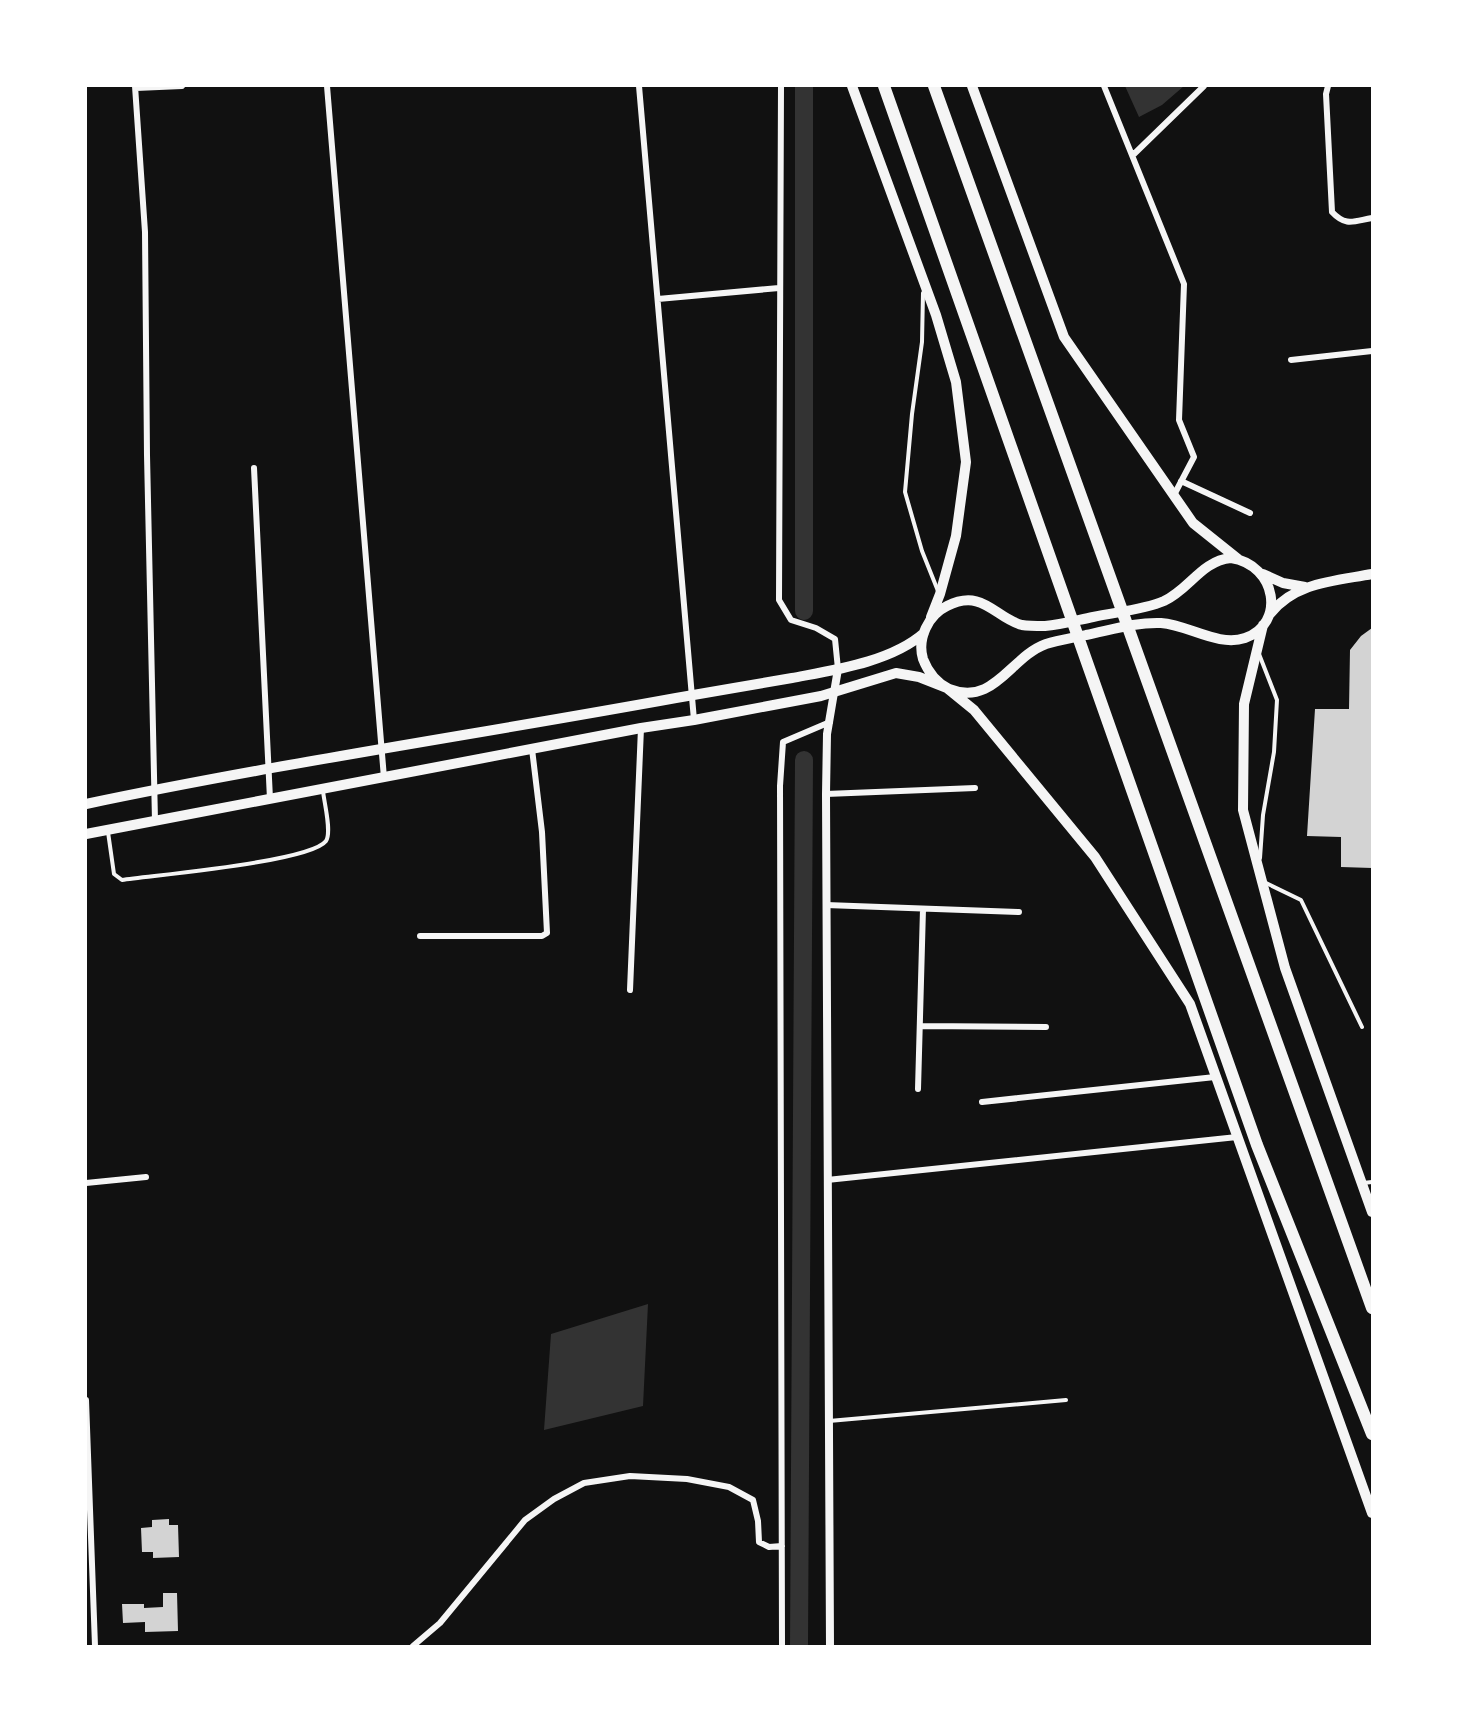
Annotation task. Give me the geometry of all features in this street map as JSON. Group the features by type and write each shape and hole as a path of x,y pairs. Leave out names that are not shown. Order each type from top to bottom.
{"highway":[{"path":"884,86 1257,1145 1372,1434"},
{"path":"934,86 1372,1308"}],"main road":[{"path":"852,86 924,281 956,382 966,462 956,536 940,594 926,628 922,651 928,671 936,681 974,710 1095,858 1190,1004 1372,1513"},
{"path":"972,86 1064,337 1193,523 1239,560"},
{"path":"86,804 268,768 838,669 895,652 912,644 936,613 947,605 962,601 989,605 1021,625 1045,626 1163,601 1184,589 1204,567 1215,561 1231,558 1250,564 1270,578 1305,587 1372,574"},
{"path":"1260,571 1268,583 1271,607 1257,648 1244,704 1243,810 1285,968 1367,1183 1372,1212"},
{"path":"86,834 835,692 896,673 920,677 967,693 983,690 1000,680 1008,670 1028,654 1044,645 1138,623 1163,623 1188,628 1224,641 1246,638 1282,602 1305,587"}],"street":[{"path":"155,821 145,232 136,87 182,86"},
{"path":"327,86 384,778"},
{"path":"639,86 694,720"},
{"path":"781,86 779,600 791,620 816,628 835,639 838,669 827,734 826,794 830,1647"},
{"path":"1104,86 1184,284 1179,420 1194,457 1174,495"},
{"path":"1133,155 1204,86"},
{"path":"1328,86 1326,94 1332,212 1340,220 1347,222 1372,218"},
{"path":"658,299 779,288"},
{"path":"1291,360 1372,351"},
{"path":"254,468 270,800"},
{"path":"1181,482 1250,513"},
{"path":"782,1647 781,764 783,742 830,722"},
{"path":"630,990 641,728"},
{"path":"420,936 542,936 547,933 542,832 532,749"},
{"path":"826,794 975,788"},
{"path":"826,905 1019,912"},
{"path":"918,1089 922,909"},
{"path":"920,1026 1046,1027"},
{"path":"982,1102 1215,1077"},
{"path":"827,1180 1237,1137"},
{"path":"86,1183 146,1177"},
{"path":"86,1400 95,1647"},
{"path":"413,1647 440,1623 525,1520 554,1499 585,1483 630,1476 687,1479 729,1487 753,1500 758,1521 759,1542 769,1547 782,1546"}],"lane":[{"path":"924,281 922,342 912,414 905,492 922,551 940,594"},
{"path":"1257,648 1277,700 1274,752 1263,815 1261,876 1301,900 1362,1027"},
{"path":"108,830 114,874 122,880 281,858 320,847 328,839 322,790"},
{"path":"829,1421 1066,1400"}],"shaded area":[{"path":"1125,86 1184,86 1162,105 1139,117"},
{"path":"648,1304 643,1406 544,1430 551,1334"}],"building":[{"path":"1372,628 1372,868 1341,867 1341,837 1307,836 1315,709 1349,709 1350,650 1361,636"},
{"path":"169,1519 169,1525 178,1525 179,1557 153,1558 153,1552 142,1552 141,1528 152,1527 152,1520"},
{"path":"163,1593 177,1593 178,1631 145,1632 145,1622 123,1623 122,1604 144,1604 144,1608 163,1607"}],"waterway":[{"path":"804,86 804,611"},
{"path":"799,1646 804,760"}]}
